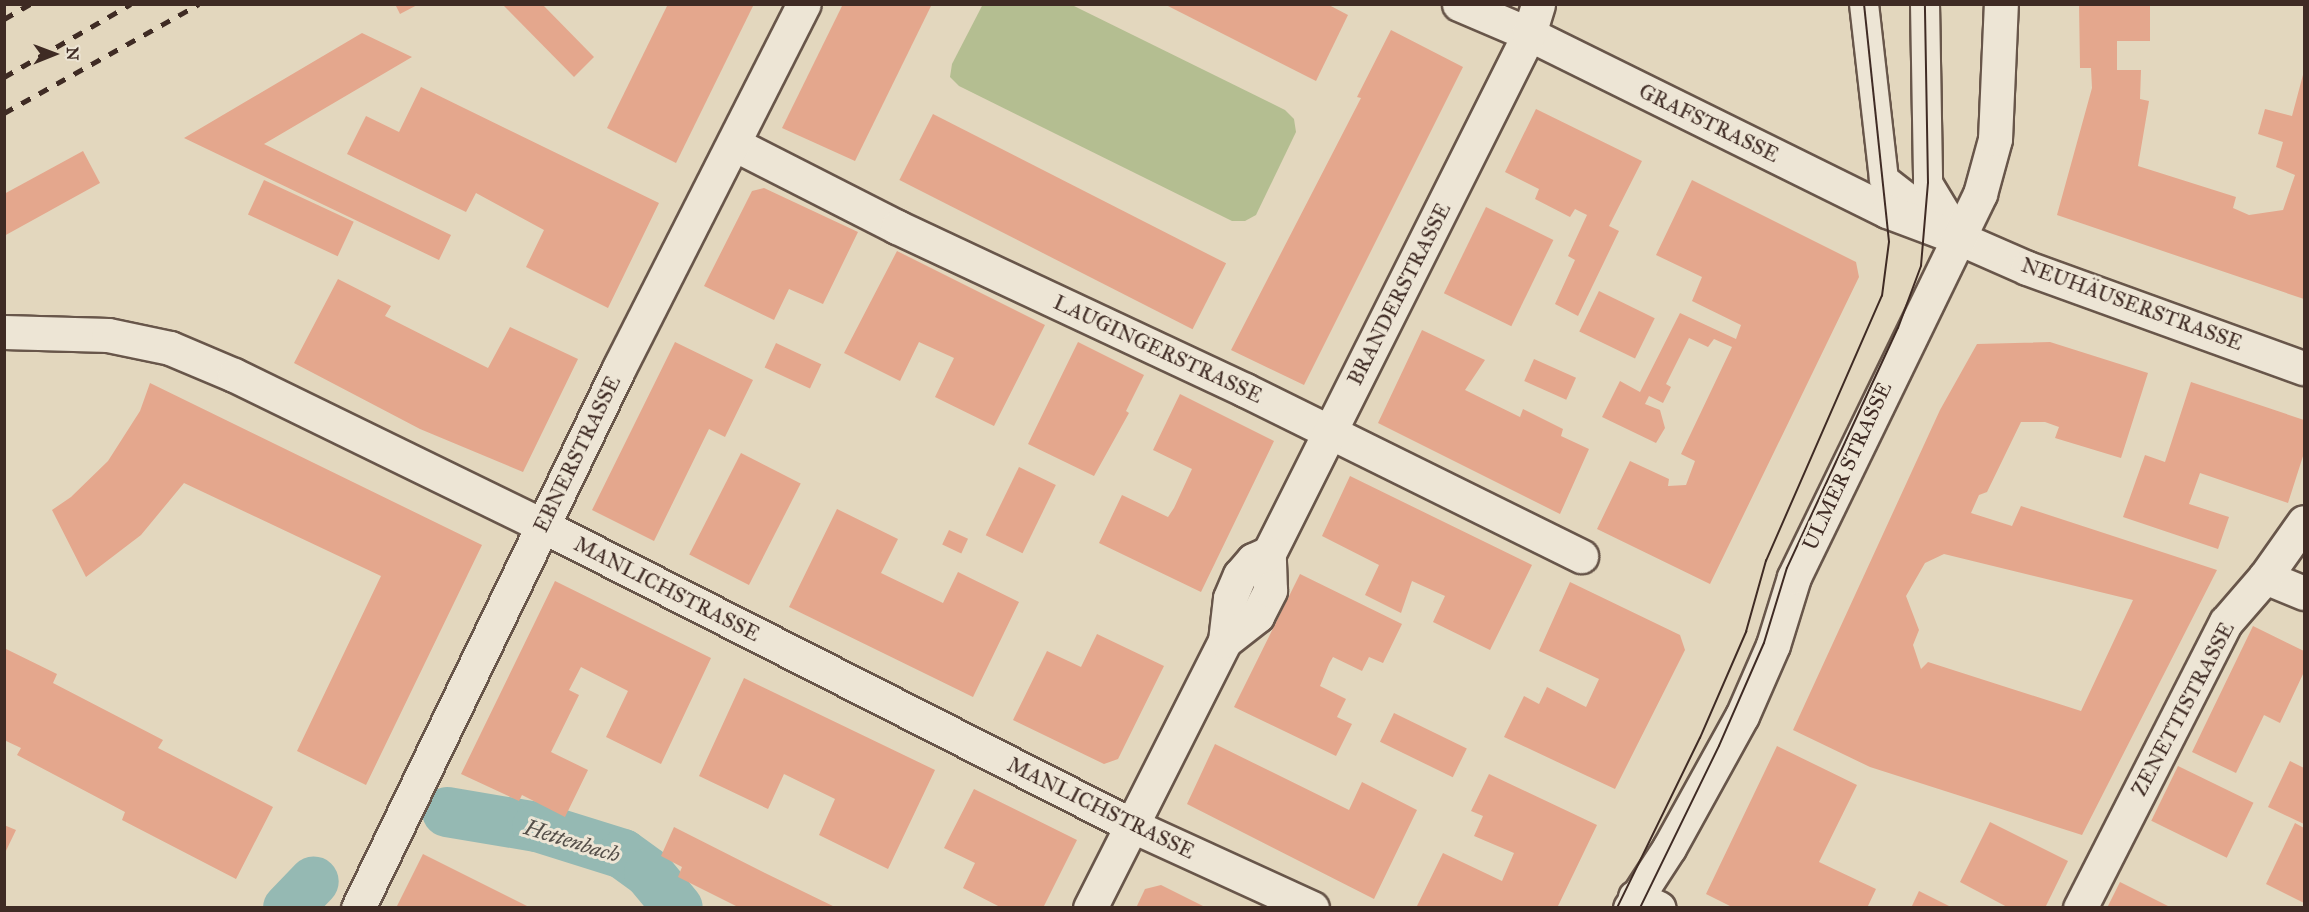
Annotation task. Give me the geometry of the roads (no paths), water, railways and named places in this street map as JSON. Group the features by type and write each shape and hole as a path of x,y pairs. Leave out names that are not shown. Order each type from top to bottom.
{"street":[{"name":"EBNERSTRASSE","path":"358,908 543,526 804,4"},
{"name":"GRAFSTRASSE","path":"1459,4 1534,19 1887,211 1961,238"},
{"name":"ULMER STRASSE","path":"1641,904 1669,848 1742,716 1773,645 1794,577 1919,314 1961,238 1980,194 1995,139 2001,4"},
{"name":"BRANDERSTRASSE","path":"1090,908 1225,641 1257,616 1270,590 1269,553 1534,19"},
{"name":"LAUGINGERSTRASSE","path":"734,144 897,227 1328,432 1581,556"},
{"name":"NEUHÄUSERSTRASSE","path":"1961,238 2027,268 2304,368"},
{"name":"MANLICHSTRASSE","path":"4,332 108,335 170,348 234,375 543,526 1131,825 1312,908"},
{"name":"ZENETTISTRASSE","path":"2080,908 2226,622 2265,577 2304,522"},
{"path":"2265,577 2304,593"}],"lane":[{"path":"1864,4 1884,179 1961,238"},
{"path":"1925,4 1928,183 1961,238"}],"waterway":[{"name":"Hettenbach","path":"447,812 537,827 623,854 649,873 678,908"},
{"name":"Hettenbach","path":"288,908 314,881"}],"tram line":[{"path":"1617,908 1700,738 1746,632 1766,561 1882,296 1889,242 1864,4"},
{"path":"1640,908 1719,746 1764,643 1787,568 1898,328 1921,266 1928,183 1925,4"}],"railway":[{"path":"4,19 30,4"},
{"path":"4,77 131,4"},
{"path":"4,113 199,4"}]}
